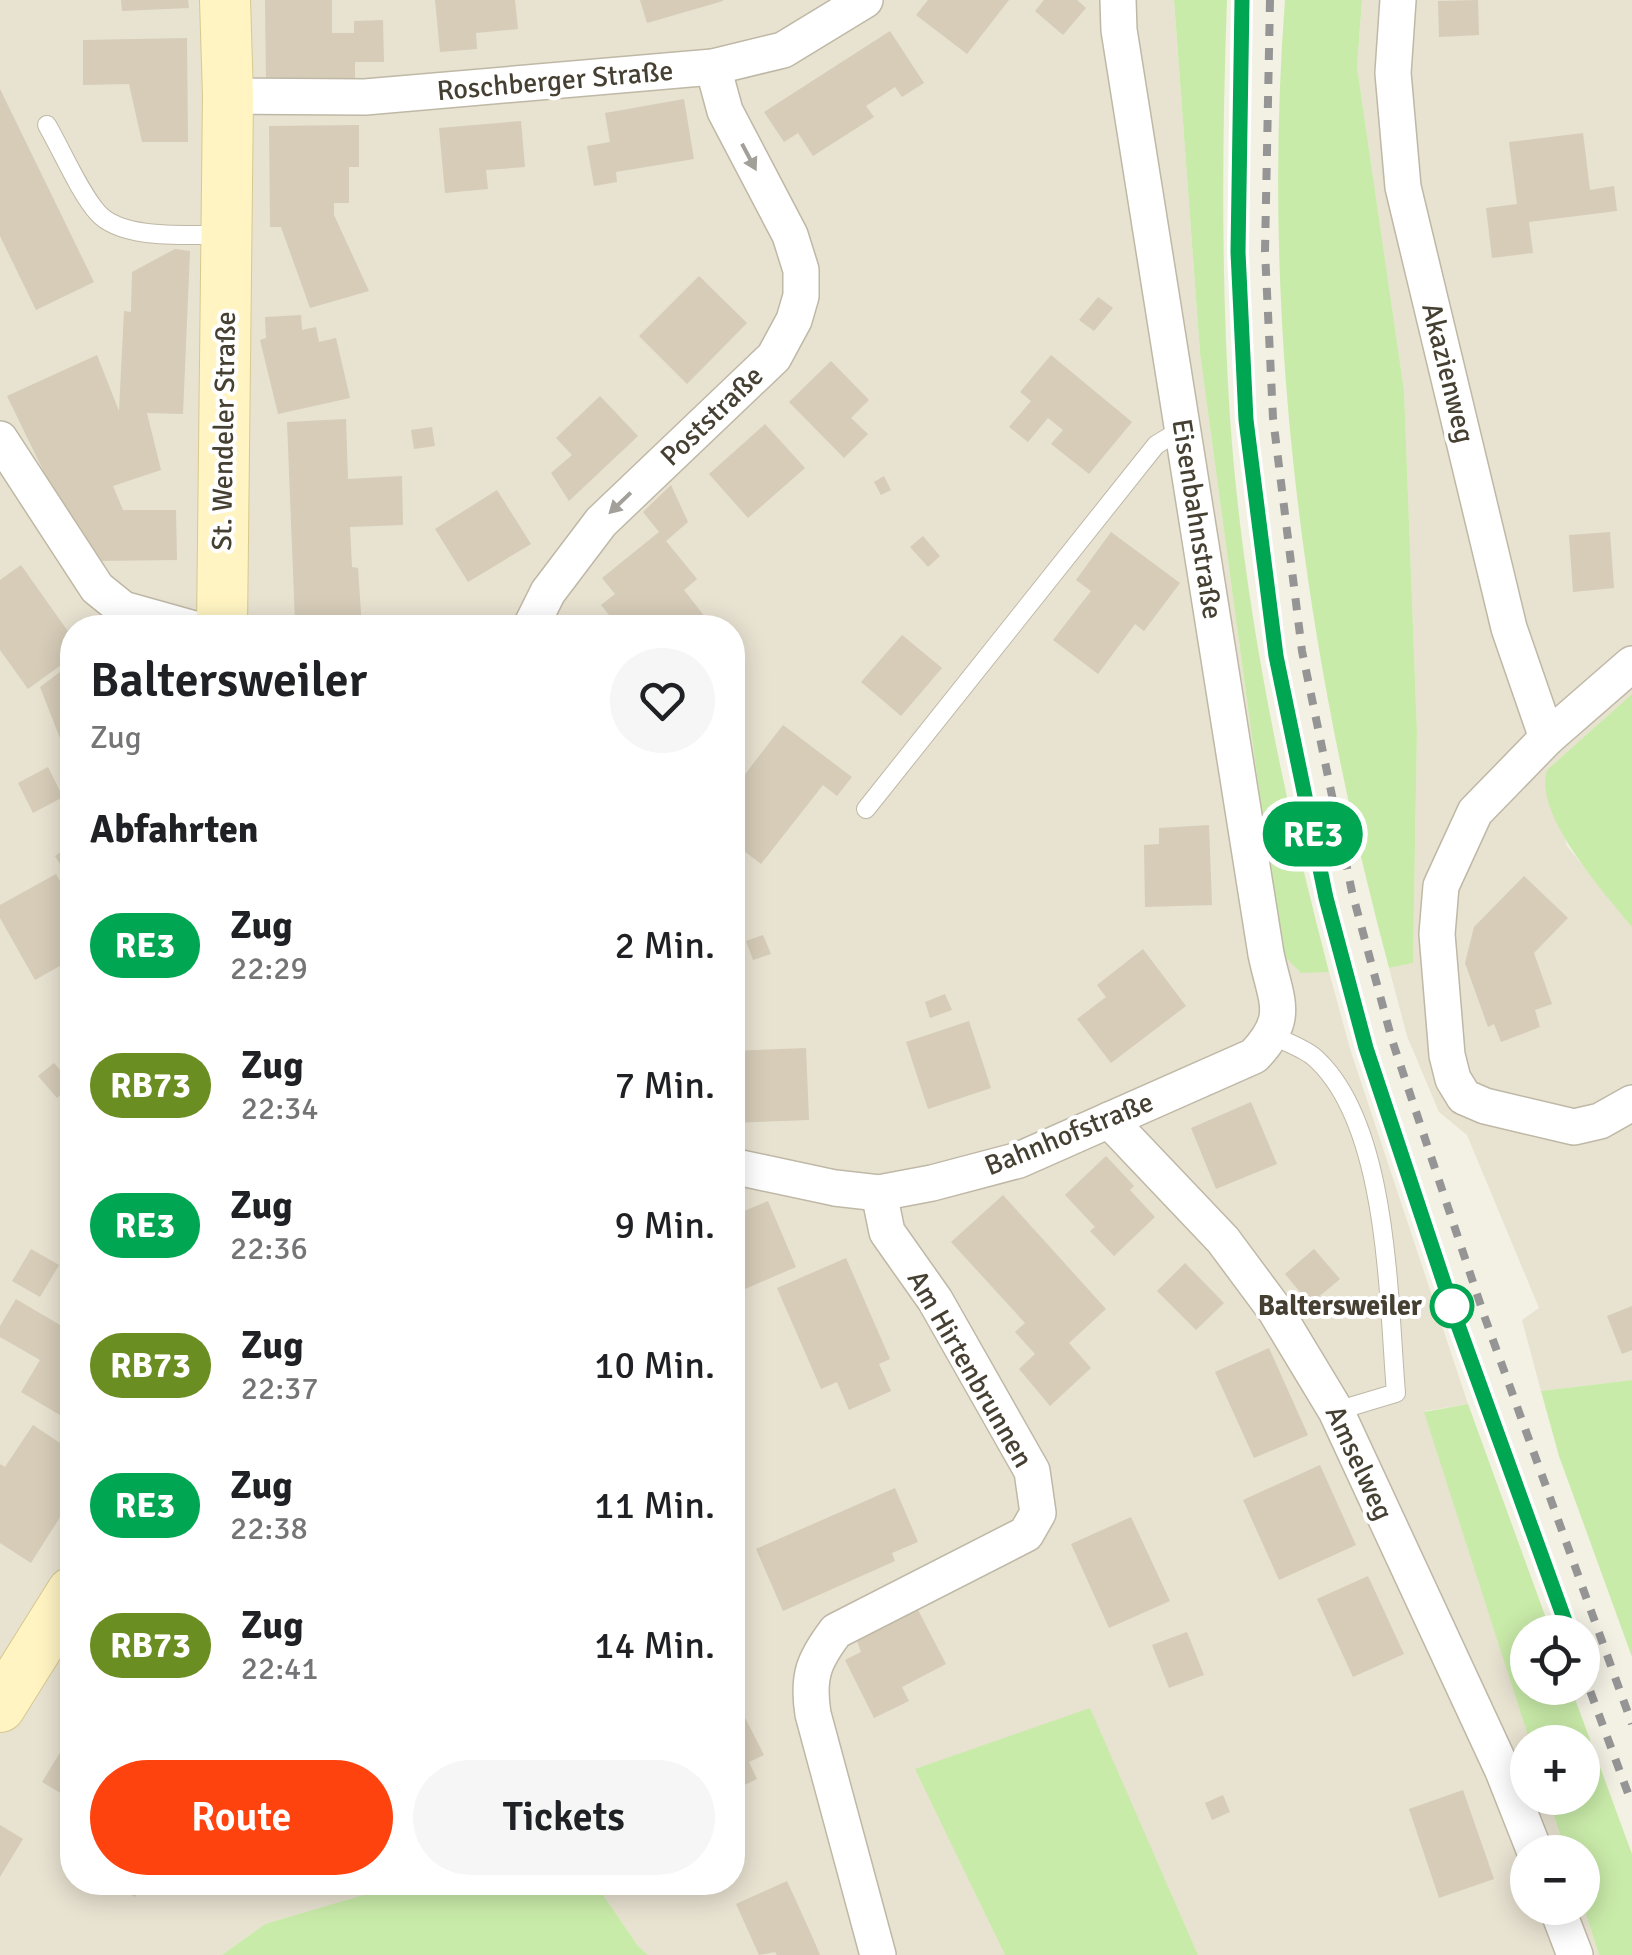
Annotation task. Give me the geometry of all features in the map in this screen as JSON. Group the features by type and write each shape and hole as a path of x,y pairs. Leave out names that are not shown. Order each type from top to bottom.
{"main road":[{"name":"St. Wendeler Straße","path":"222,615 228,96 225,0"},
{"path":"0,1707 60,1611"}],"street":[{"name":"Roschberger Straße","path":"228,96 365,97 713,67 783,50 865,0"},
{"name":"Eisenbahnstraße","path":"1118,0 1119,30 1266,954 1280,1016 1273,1036"},
{"name":"Akazienweg","path":"1398,0 1393,72 1403,187 1510,628 1546,738"},
{"name":"Poststraße","path":"536,615 548,592 600,522 774,357 794,320 802,270 790,234 725,111 713,67"},
{"path":"0,440 97,588 123,609 144,615"},
{"path":"1632,664 1546,738 1474,812 1442,886 1437,934 1450,1067 1464,1097 1485,1106 1574,1127 1600,1121 1632,1104"},
{"name":"Bahnhofstraße","path":"745,1169 879,1193 1018,1160 1254,1056 1273,1036"},
{"name":"Amselweg","path":"1109,1120 1222,1240 1275,1310 1336,1411 1503,1772 1528,1835"},
{"name":"Am Hirtenbrunnen","path":"878,1955 813,1714 809,1690 816,1656 836,1630 1026,1534 1038,1512 1032,1471 935,1300 887,1232 879,1193"},
{"path":"1564,1925 1575,1955"}],"lane":[{"path":"47,125 99,214 122,228 151,233 226,234"},
{"path":"866,808 1156,445 1183,433"},
{"path":"1273,1036 1312,1055 1341,1088 1380,1204 1396,1393 1336,1411"}],"shaded area":[{"path":"0,0 1174,0 1200,353 1281,953 1301,972 1329,972 1351,1052 1468,1404 1425,1411 1510,1679 1510,1705 1518,1705 1525,1725 1510,1725 1510,1815 1554,1815 1560,1835 1510,1835 1510,1925 1589,1925 1599,1955 1198,1955 1089,1709 916,1769 1005,1955 648,1955 603,1895 745,1895 745,615 60,615 60,1895 366,1895 265,1924 222,1955 0,1955"},
{"path":"1362,0 1632,0 1632,694 1547,770 1567,846 1632,927 1632,1380 1541,1391 1522,1320 1539,1308 1467,1135 1439,1112 1407,1036 1389,968 1413,963 1417,732 1404,390 1357,67"}],"green space":[{"path":"1174,0 1227,0 1224,262 1236,488 1267,697 1329,972 1301,973 1281,953 1200,353"},
{"path":"1285,0 1362,0 1357,67 1404,390 1417,732 1413,963 1389,968 1334,730 1296,488 1279,244"},
{"path":"1632,694 1632,927 1574,853 1551,809 1546,788 1547,770"},
{"path":"1632,1380 1632,1657 1559,1456 1541,1391"},
{"path":"1468,1404 1545,1615 1510,1615 1510,1680 1424,1412"},
{"path":"1518,1705 1577,1705 1585,1725 1525,1725"},
{"path":"1090,1708 1198,1955 1005,1955 915,1769"},
{"path":"1600,1767 1632,1854 1632,1955 1599,1955 1589,1925 1600,1925 1600,1835 1560,1835 1554,1815 1600,1815"},
{"path":"364,1895 603,1895 648,1955 222,1955 265,1924"}],"building":[{"path":"121,0 188,0 189,8 122,11"},
{"path":"265,0 332,0 332,33 354,33 354,21 383,20 384,62 355,62 355,79 266,81"},
{"path":"435,0 515,0 518,29 476,33 477,49 440,52"},
{"path":"640,0 723,0 723,1 647,23"},
{"path":"928,0 1009,0 967,54 916,15"},
{"path":"1044,0 1077,0 1086,8 1063,35 1035,11"},
{"path":"1478,0 1479,35 1439,37 1438,1"},
{"path":"890,31 924,83 902,97 895,87 866,106 874,117 813,156 798,133 784,142 764,112"},
{"path":"187,38 188,142 142,142 129,84 83,85 83,40"},
{"path":"0,89 94,282 36,310 0,236"},
{"path":"684,99 694,159 616,172 617,182 594,186 587,146 610,142 605,113"},
{"path":"521,121 525,167 486,170 488,189 445,193 439,128"},
{"path":"359,125 359,167 349,167 349,203 334,203 334,215 369,291 310,308 281,227 270,227 269,126"},
{"path":"1583,133 1590,190 1614,186 1617,211 1529,222 1533,253 1492,258 1486,208 1517,204 1509,142"},
{"path":"175,249 190,251 183,414 147,413 161,470 113,486 123,510 176,510 177,560 95,561 59,503 7,396 97,355 119,411 124,311 131,312 132,272"},
{"path":"699,276 747,323 687,384 639,336"},
{"path":"1098,297 1113,308 1094,331 1079,320"},
{"path":"301,315 302,330 316,327 319,342 336,338 350,398 278,414 260,340 266,338 265,317"},
{"path":"1051,355 1132,422 1089,474 1051,444 1063,430 1048,418 1028,442 1009,427 1031,401 1020,392"},
{"path":"831,361 869,400 851,418 868,434 844,458 789,402"},
{"path":"600,396 638,436 569,501 551,473 572,455 556,438"},
{"path":"346,419 348,479 402,476 403,525 350,527 352,567 358,568 361,615 295,615 287,422"},
{"path":"765,424 805,468 748,518 709,474"},
{"path":"432,427 435,446 414,449 411,430"},
{"path":"884,476 891,490 881,495 874,482"},
{"path":"671,485 688,522 666,541 697,579 684,590 704,615 609,615 601,605 615,594 602,578 659,532 643,512"},
{"path":"497,490 531,544 468,582 435,529"},
{"path":"1111,532 1180,583 1144,631 1135,624 1098,674 1053,640 1091,591 1076,580"},
{"path":"1610,532 1614,588 1573,592 1569,535"},
{"path":"923,536 940,556 928,567 910,547"},
{"path":"21,565 60,620 60,666 28,689 0,650 0,580"},
{"path":"902,635 942,668 901,716 861,682"},
{"path":"60,672 60,738 40,687"},
{"path":"783,725 852,777 837,796 823,785 761,864 745,852 745,774"},
{"path":"48,767 60,799 33,813 18,783"},
{"path":"1209,825 1212,905 1145,907 1144,845 1159,844 1159,828"},
{"path":"56,874 60,881 60,966 35,980 0,918 0,905"},
{"path":"1524,876 1568,918 1534,953 1552,1004 1535,1010 1540,1027 1501,1042 1494,1024 1488,1027 1465,963 1474,927"},
{"path":"763,935 771,954 753,960 746,941"},
{"path":"1143,949 1186,1006 1111,1063 1077,1019 1106,997 1097,985"},
{"path":"945,994 952,1010 930,1018 925,1002"},
{"path":"969,1021 991,1088 928,1109 906,1042"},
{"path":"806,1048 809,1120 745,1122 745,1050"},
{"path":"54,1063 60,1070 60,1095 57,1098 38,1076"},
{"path":"1251,1102 1277,1164 1216,1189 1191,1128"},
{"path":"1106,1156 1134,1186 1130,1190 1155,1217 1114,1256 1090,1231 1095,1227 1065,1195"},
{"path":"1003,1195 1106,1309 1069,1343 1091,1368 1050,1406 1019,1369 1035,1354 1015,1332 1025,1323 951,1242"},
{"path":"768,1201 796,1267 745,1289 745,1211"},
{"path":"31,1249 59,1265 40,1297 12,1281"},
{"path":"1314,1249 1340,1279 1310,1304 1285,1274"},
{"path":"846,1258 890,1359 879,1364 891,1391 849,1410 837,1382 821,1389 777,1288"},
{"path":"1185,1263 1224,1303 1196,1330 1157,1291"},
{"path":"16,1299 60,1325 60,1415 21,1392 40,1360 0,1337 0,1326"},
{"path":"1632,1306 1632,1350 1622,1354 1607,1316"},
{"path":"1269,1348 1308,1435 1254,1458 1215,1372"},
{"path":"33,1425 60,1443 60,1517 31,1563 0,1543 0,1464 5,1467"},
{"path":"1320,1465 1356,1545 1279,1580 1243,1500"},
{"path":"895,1488 918,1542 892,1553 895,1561 783,1611 756,1549"},
{"path":"1131,1517 1170,1601 1109,1628 1071,1544"},
{"path":"1368,1576 1404,1654 1353,1677 1317,1599"},
{"path":"918,1610 946,1664 902,1687 909,1701 874,1718 845,1660 861,1652 857,1641"},
{"path":"1187,1632 1204,1675 1169,1688 1152,1645"},
{"path":"745,1718 764,1755 749,1762 757,1779 745,1785"},
{"path":"60,1753 60,1793 42,1782"},
{"path":"1463,1790 1494,1879 1439,1898 1409,1809"},
{"path":"1223,1795 1230,1812 1212,1820 1205,1803"},
{"path":"0,1825 23,1839 0,1877"},
{"path":"787,1881 820,1955 759,1955 736,1904"}],"railway":[{"path":"1242,0 1238,252 1245,420 1276,656 1326,898 1366,1048 1458,1325 1563,1615"},
{"path":"1270,0 1265,251 1273,418 1302,651 1352,892 1392,1040 1485,1318 1632,1724"},
{"path":"1595,1705 1632,1804"}],"train":[{"name":"RE3","path":"1242,0 1238,252 1246,420 1276,656 1326,898 1366,1048 1458,1325 1563,1615"}],"place":[{"name":"Baltersweiler","path":"1452,1306"}]}
